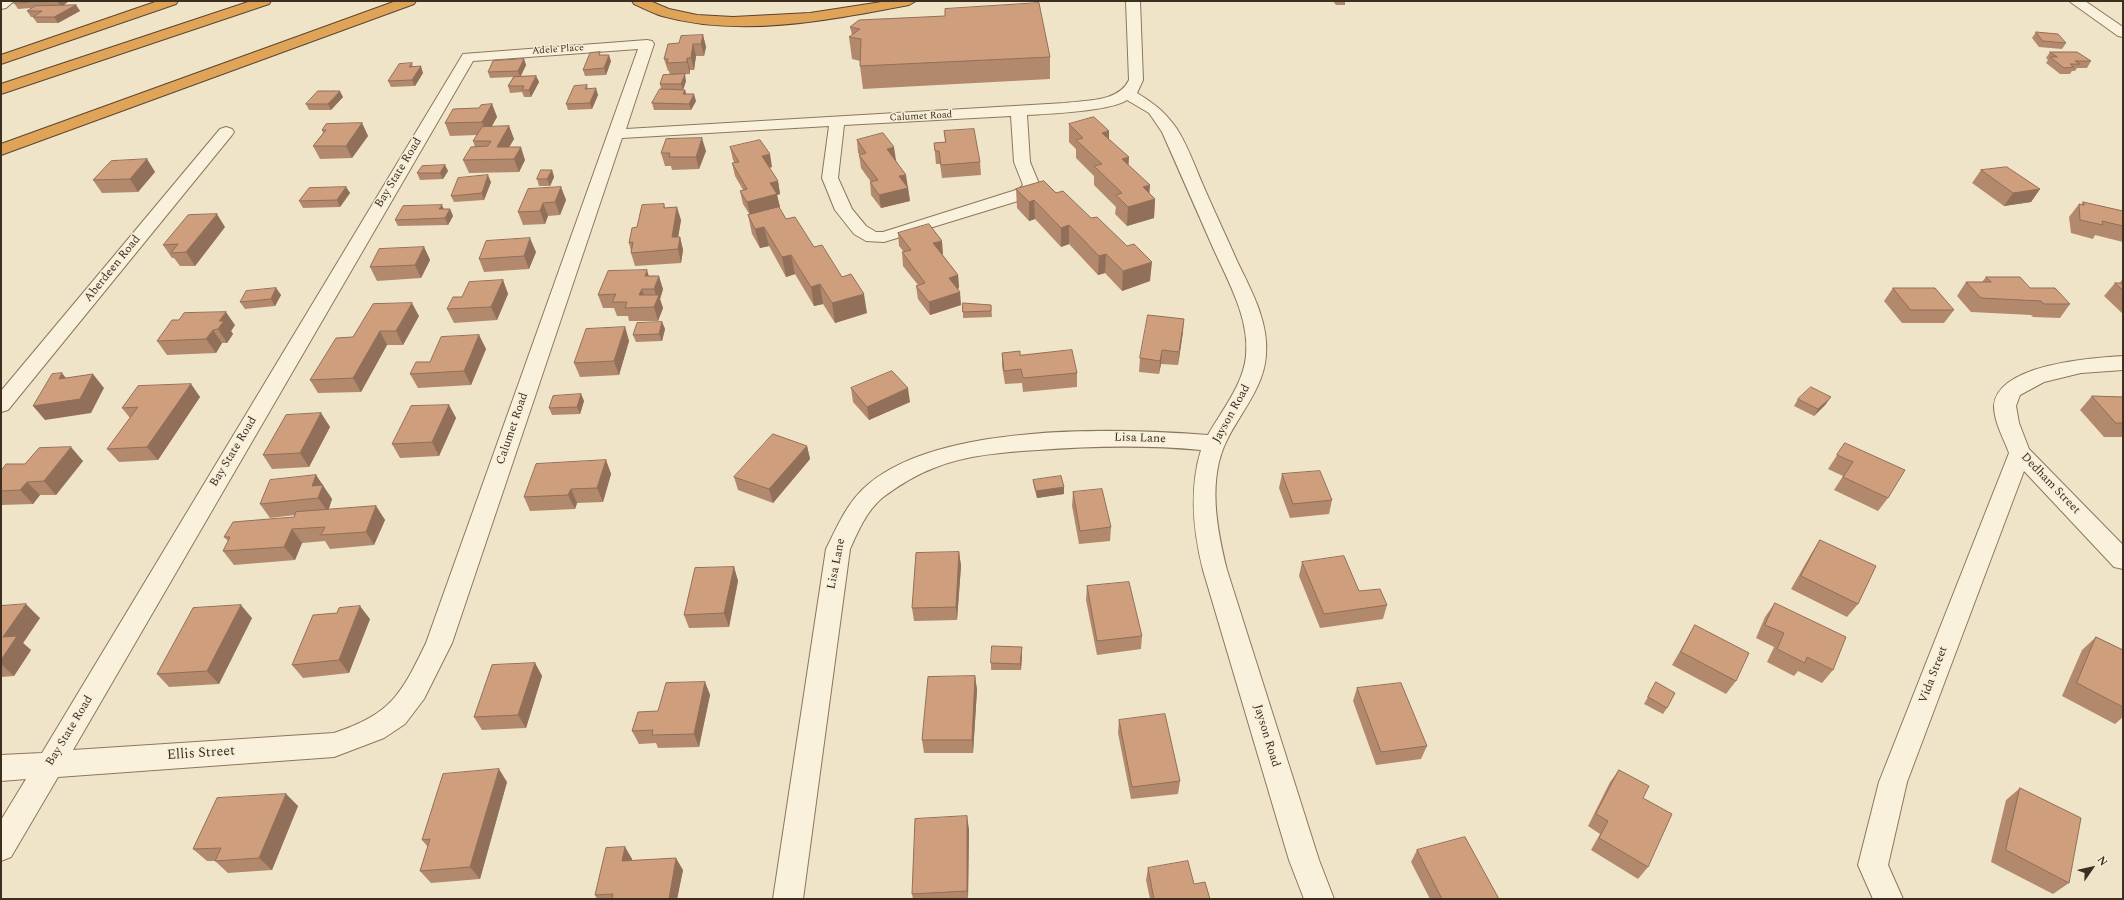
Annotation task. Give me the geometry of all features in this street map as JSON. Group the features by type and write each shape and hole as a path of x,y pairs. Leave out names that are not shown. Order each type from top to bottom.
{"highway":[{"path":"1,60 171,1"},
{"path":"1,89 264,1"},
{"path":"1,150 409,1"},
{"path":"639,1 659,11 692,18 719,21 764,21 834,15 909,1"}],"street":[{"path":"1,5 7,1"},
{"path":"1128,94 1132,90 1136,80 1133,1"},
{"path":"2076,1 2123,33"},
{"name":"Calumet Road","path":"395,717 417,686 439,643 647,44"},
{"name":"Adele Place","path":"468,57 647,44"},
{"name":"Bay State Road","path":"1,847 468,57"},
{"name":"Calumet Road","path":"616,134 1018,111 1100,104 1117,100 1128,94"},
{"name":"Jayson Road","path":"1128,94 1154,110 1170,131 1244,297 1254,324 1257,351 1252,376 1214,443 1205,493 1205,517 1208,543 1302,852 1319,899"},
{"path":"837,122 830,178 844,210 860,230 872,237 884,238 941,222 1025,193 1032,186 1022,162 1018,111"},
{"name":"Aberdeen Road","path":"1,406 226,132"},
{"name":"Dedham Street","path":"2123,363 2069,369 2031,379 2010,394 2004,406 2008,423 2020,453 2123,560"},
{"name":"Lisa Lane","path":"788,899 838,549 844,532 866,501 892,479 909,469 952,452 977,447 1115,437 1214,443"},
{"name":"Vida Street","path":"1888,899 1873,865 1882,822 1893,782 2020,453"},
{"name":"Ellis Street","path":"1,768 334,745 368,733 395,717"}],"building":[{"path":"17,1 58,1 14,3"},
{"path":"1039,3 1050,57 860,66 861,39 849,37 860,29 850,27 859,20 945,16 945,9"},
{"path":"76,5 54,17 33,17 42,11 27,11 35,6"},
{"path":"2036,32 2058,34 2066,43 2043,41"},
{"path":"703,35 701,44 693,44 691,58 687,58 687,62 667,63 668,59 664,59 668,44 679,43 681,36"},
{"path":"600,52 599,55 609,55 604,68 583,70 590,53"},
{"path":"2050,52 2077,52 2091,61 2075,61 2080,64 2070,64 2074,67 2064,68 2050,57 2057,57"},
{"path":"524,59 518,71 488,72 493,61"},
{"path":"412,63 409,67 421,66 412,80 388,81 399,64"},
{"path":"685,74 681,84 660,84 663,75"},
{"path":"536,76 529,90 522,90 524,86 508,86 514,77"},
{"path":"587,85 585,89 596,88 590,103 566,104 574,86"},
{"path":"660,89 685,90 683,94 694,94 689,104 652,103"},
{"path":"318,91 340,91 328,104 306,104"},
{"path":"492,104 482,122 445,123 453,109 479,108 481,105"},
{"path":"1094,117 1109,131 1102,133 1129,157 1122,159 1150,185 1143,187 1155,199 1128,207 1116,195 1122,193 1094,166 1102,164 1076,140 1083,138 1069,124"},
{"path":"362,123 346,146 313,146 326,130 322,130 326,124"},
{"path":"509,126 497,147 521,147 514,159 463,160 471,147 488,146 491,141 473,141 482,127"},
{"path":"974,129 980,162 941,165 939,151 935,151 934,143 946,142 944,131"},
{"path":"883,133 894,147 887,149 906,175 899,176 908,188 879,195 870,182 878,180 859,155 866,153 857,140"},
{"path":"702,138 696,157 669,157 670,153 661,153 666,139"},
{"path":"760,140 770,154 762,156 778,181 770,183 777,194 747,202 740,191 747,189 732,163 739,162 730,147"},
{"path":"147,159 130,179 93,180 111,161"},
{"path":"445,165 440,173 417,173 422,166"},
{"path":"2007,167 2040,189 2013,193 1981,170"},
{"path":"541,170 552,170 547,179 537,179"},
{"path":"488,175 482,193 451,196 458,178"},
{"path":"1044,181 1056,193 1063,191 1091,218 1097,217 1127,246 1134,244 1152,262 1123,271 1106,254 1099,256 1069,225 1061,228 1034,200 1029,202 1016,189"},
{"path":"346,187 337,200 299,201 309,188"},
{"path":"561,187 555,202 543,203 540,211 518,212 528,189"},
{"path":"2083,202 2123,211 2123,226 2102,221 2103,225 2080,220 2079,204 2084,205"},
{"path":"664,204 664,208 677,207 672,237 680,237 678,249 631,253 633,242 629,243 632,228 637,227 642,205"},
{"path":"442,205 439,209 450,209 445,218 395,220 403,206"},
{"path":"779,207 786,219 795,217 814,247 822,245 842,277 851,274 864,294 832,303 820,284 811,287 791,255 782,257 764,227 755,229 748,215"},
{"path":"217,214 186,252 171,253 178,244 163,245 188,215"},
{"path":"929,224 942,241 933,243 958,275 949,278 960,292 929,302 916,286 925,283 902,252 911,250 898,233"},
{"path":"530,238 524,256 479,259 486,241"},
{"path":"424,247 415,265 370,267 379,249"},
{"path":"647,270 645,276 659,276 654,289 642,289 639,295 659,295 654,307 625,308 627,302 612,302 616,294 598,295 608,271"},
{"path":"1986,277 2020,277 2030,288 2055,288 2070,304 2044,304 2041,301 1981,298 1966,282 1991,282"},
{"path":"503,280 491,307 447,309 453,297 462,297 469,282"},
{"path":"2115,283 2123,283 2123,290"},
{"path":"276,288 271,299 240,302 246,291"},
{"path":"1893,288 1935,288 1954,310 1911,310"},
{"path":"412,303 396,331 380,331 353,378 310,380 336,338 353,337 373,304"},
{"path":"963,303 991,305 991,311 963,312"},
{"path":"226,312 219,321 224,321 218,329 213,330 206,339 157,341 172,320 179,320 184,313"},
{"path":"1148,315 1184,319 1179,352 1162,350 1160,361 1140,358"},
{"path":"662,322 659,334 633,335 637,323"},
{"path":"625,327 614,361 574,363 586,329"},
{"path":"479,335 464,371 410,374 416,362 430,362 441,337"},
{"path":"1072,350 1077,373 1023,378 1021,369 1004,371 1002,353 1020,351 1020,355"},
{"path":"892,371 908,388 867,407 851,388"},
{"path":"62,373 59,379 93,374 80,399 33,406 52,374"},
{"path":"191,384 147,447 107,449 138,407 122,408 138,386"},
{"path":"1811,387 1831,397 1818,409 1798,399"},
{"path":"581,394 577,407 549,408 553,396"},
{"path":"2092,396 2123,397 2123,423 2116,423"},
{"path":"449,405 432,442 392,444 411,406"},
{"path":"321,413 300,453 263,455 286,415"},
{"path":"773,434 807,446 769,489 734,477"},
{"path":"1845,443 1905,470 1888,498 1843,477 1853,462 1837,455"},
{"path":"71,447 44,481 27,482 20,490 1,491 1,471 6,464 25,464 39,448"},
{"path":"606,460 597,488 571,489 568,495 524,497 536,464"},
{"path":"1320,471 1332,500 1293,504 1282,474"},
{"path":"316,475 312,486 323,485 318,498 260,504 270,480"},
{"path":"1061,476 1064,487 1036,491 1033,480"},
{"path":"1102,489 1111,527 1080,531 1073,492"},
{"path":"376,506 366,532 321,535 325,527 292,529 284,547 223,551 230,537 224,537 233,522 294,517 296,512"},
{"path":"1820,540 1876,566 1858,604 1801,576"},
{"path":"959,552 956,607 912,608 916,553"},
{"path":"1344,556 1359,591 1380,589 1387,605 1324,614 1302,562"},
{"path":"734,567 724,613 684,615 695,568"},
{"path":"1129,582 1142,636 1097,641 1087,586"},
{"path":"1775,603 1846,637 1833,670 1807,657 1805,663 1777,649 1784,633 1765,625"},
{"path":"26,604 3,637 17,636 1,660 1,606"},
{"path":"241,605 207,671 157,674 193,608"},
{"path":"360,606 339,660 292,665 313,615 337,613 339,608"},
{"path":"1695,625 1749,653 1736,681 1681,652"},
{"path":"2096,637 2123,650 2123,707 2077,683"},
{"path":"992,646 1022,647 1020,664 991,663"},
{"path":"535,663 518,715 474,717 492,665"},
{"path":"975,676 972,740 922,740 928,677"},
{"path":"705,682 694,734 652,735 653,730 632,731 638,712 658,711 666,683"},
{"path":"1656,682 1675,693 1667,708 1648,697"},
{"path":"1401,683 1427,746 1381,752 1357,688"},
{"path":"1165,714 1180,781 1132,787 1119,720"},
{"path":"499,769 470,867 420,871 430,839 422,840 443,774"},
{"path":"1619,770 1649,786 1643,798 1672,814 1648,867 1599,838 1608,821 1596,814"},
{"path":"2020,788 2081,818 2069,883 2006,850"},
{"path":"286,794 259,858 215,861 221,848 193,849 217,798"},
{"path":"967,816 967,891 912,894 915,819"},
{"path":"1465,837 1499,899 1442,899 1417,850"},
{"path":"625,847 622,861 676,858 669,899 612,899 613,894 595,895 606,848"},
{"path":"1188,861 1194,884 1205,882 1210,899 1154,899 1148,868"}]}
